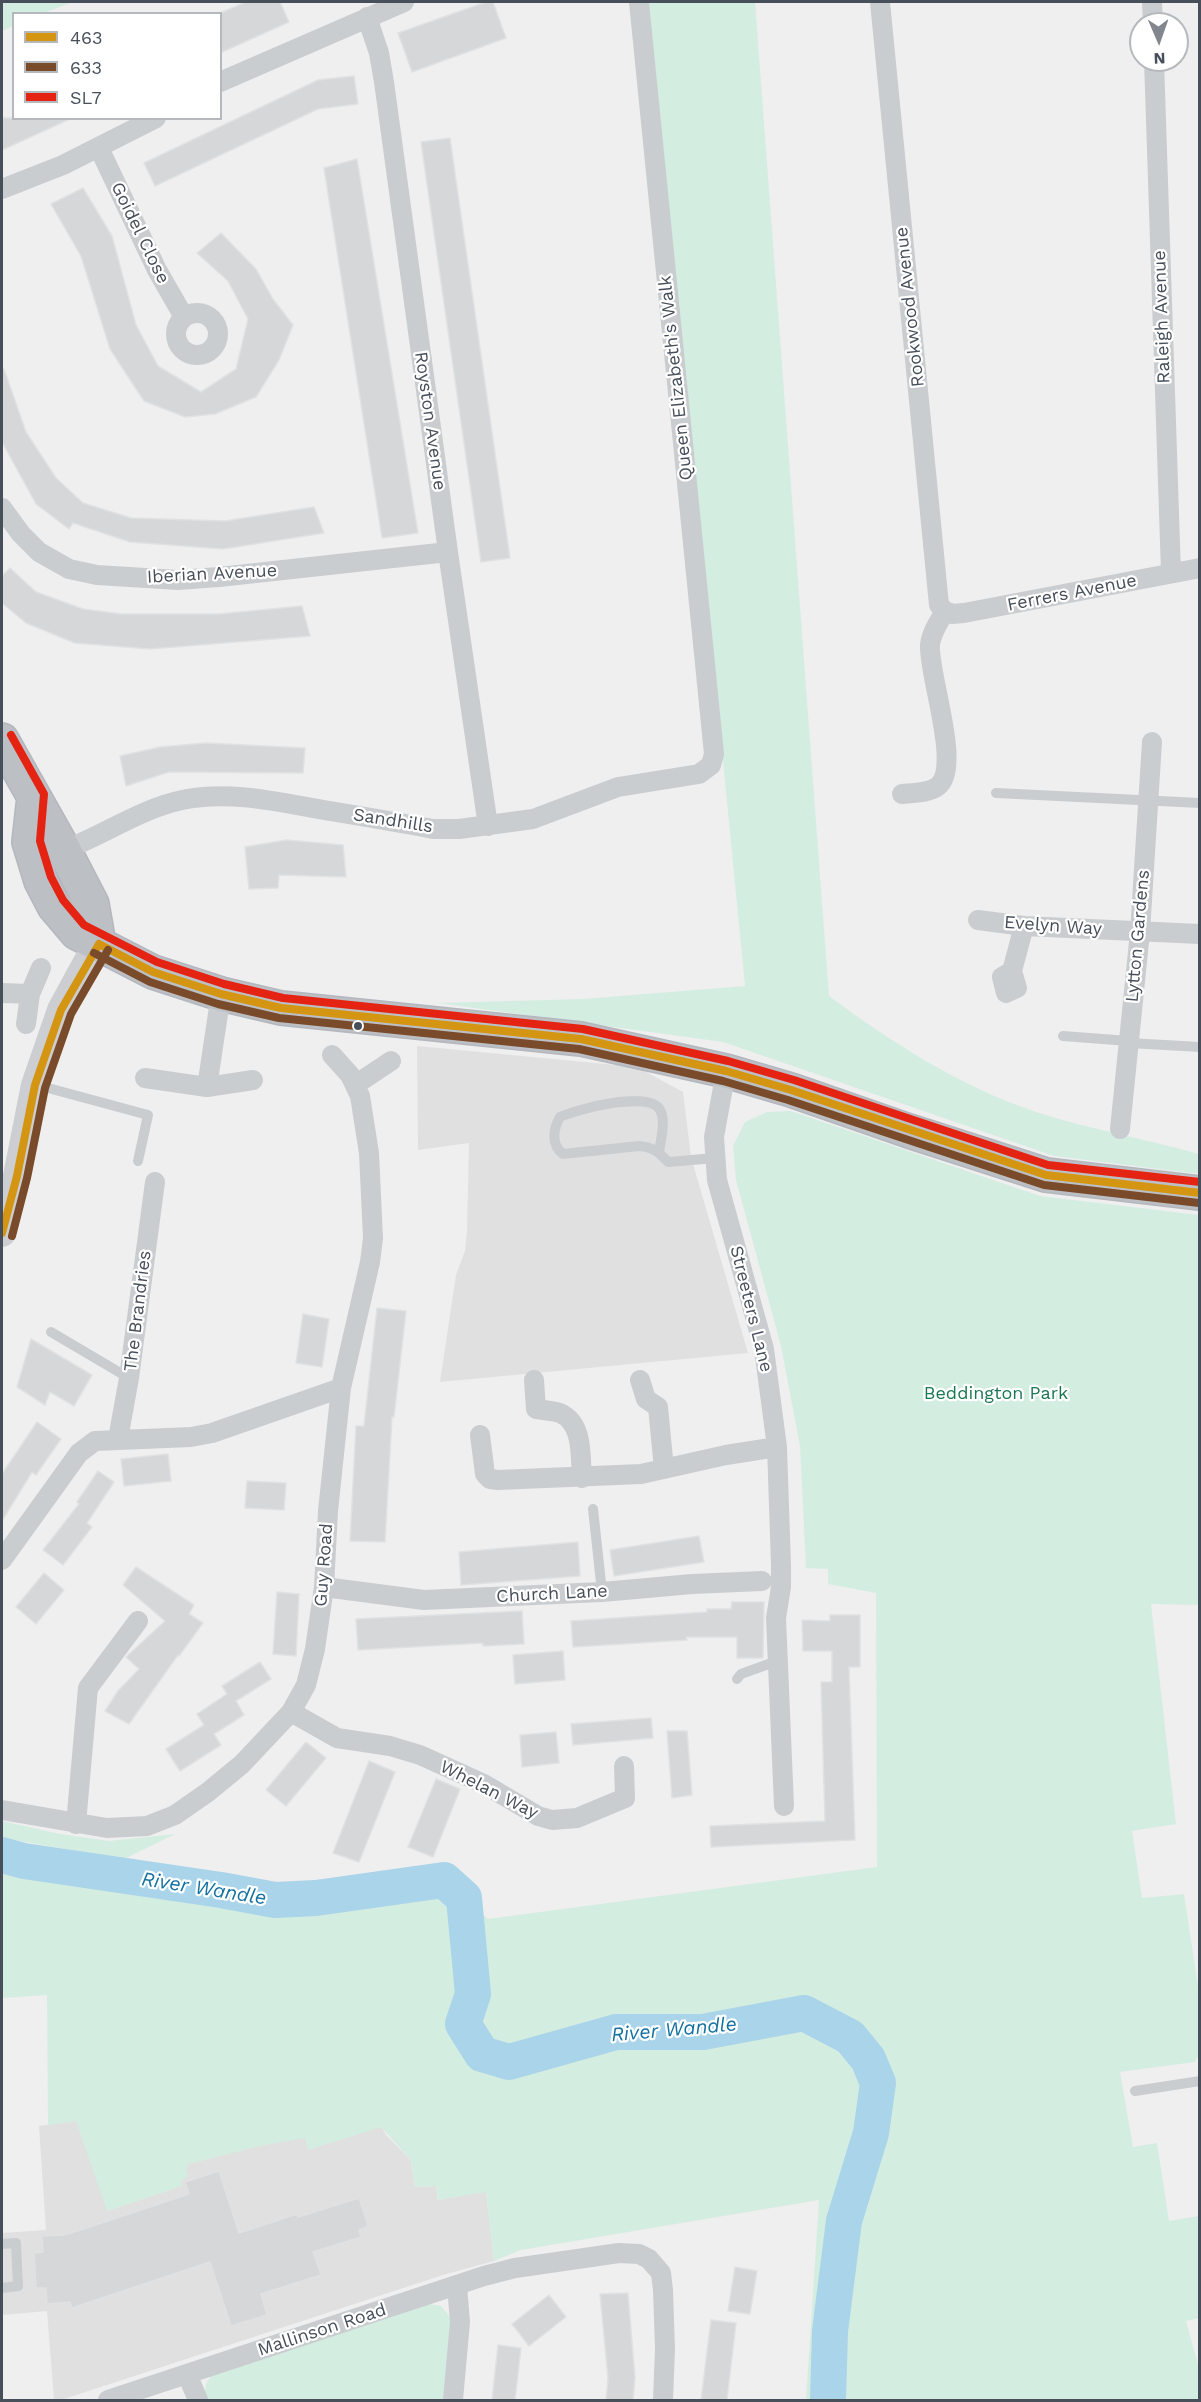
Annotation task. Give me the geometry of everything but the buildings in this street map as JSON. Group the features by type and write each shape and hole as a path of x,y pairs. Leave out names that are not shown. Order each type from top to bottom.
{"highway":[{"path":"2,740 92,904 99,944"},
{"path":"34,797 29,842 41,881 54,906 77,933 153,972 221,994 281,1008 581,1039 726,1071 791,1090 1046,1175 1200,1193"}],"main road":[{"path":"2,1233 17,1176 35,1085 61,1010 99,944"}],"street":[{"path":"222,81 404,2"},
{"name":"Queen Elizabeth's Walk","path":"639,2 714,754"},
{"name":"Rookwood Avenue","path":"880,2 939,605 945,611"},
{"name":"Royston Avenue","path":"367,17 382,65 448,552 488,826"},
{"name":"Raleigh Avenue","path":"1154,72 1171,573"},
{"path":"2,189 63,165 152,120"},
{"name":"Goidel Close","path":"99,148 157,270 184,317"},
{"name":"Iberian Avenue","path":"2,508 21,534 54,562 69,569 97,575 178,579 219,577 448,552"},
{"name":"Ferrers Avenue","path":"945,611 952,614 964,613 1200,568"},
{"path":"902,794 936,788 942,782 946,764 946,744 930,651 932,634 945,611"},
{"name":"Lytton Gardens","path":"1120,1129 1140,932 1152,742"},
{"name":"Sandhills","path":"64,850 96,838 123,822 175,802 200,798 293,804 433,829 488,826 533,819 618,787 699,774 711,765 714,754"},
{"name":"Evelyn Way","path":"978,920 1024,926 1200,934"},
{"path":"1012,971 1024,926"},
{"path":"26,1024 30,994 41,968"},
{"path":"2,993 30,994"},
{"path":"207,1087 221,994"},
{"name":"Guy Road","path":"2,1810 75,1824 126,1828 147,1826 176,1815 242,1764 291,1712 300,1699 311,1669 324,1587 328,1511 341,1388 370,1262 373,1238 369,1153 362,1107 350,1075 332,1055"},
{"path":"355,1085 391,1061"},
{"name":"Streeters Lane","path":"726,1071 714,1137 715,1158 720,1192 764,1349 777,1447 772,1584 776,1618 784,1806"},
{"path":"145,1078 207,1087 253,1080"},
{"name":"The Brandries","path":"118,1439 129,1378 155,1182"},
{"path":"534,1380 536,1409 559,1413 569,1419 574,1426 578,1435 582,1478"},
{"path":"640,1380 646,1400 658,1407 664,1469"},
{"path":"2,1560 86,1446 95,1441 191,1437 212,1433 341,1388"},
{"path":"480,1435 482,1466 485,1474 490,1479 498,1480 641,1474 726,1455 777,1447"},
{"name":"Church Lane","path":"324,1587 424,1600 772,1584"},
{"path":"75,1824 88,1688 138,1621"},
{"name":"Whelan Way","path":"291,1712 337,1738 390,1746 420,1755 484,1784 538,1816 552,1820 577,1818 625,1798 624,1766"},
{"name":"Mallinson Road","path":"108,2400 515,2268 619,2253 639,2254 649,2259 660,2273 665,2328 663,2400"},
{"path":"453,2400 460,2322 457,2286"},
{"path":"187,2374 198,2400"}],"lane":[{"path":"996,793 1200,802"},
{"path":"1064,1036 1200,1047"},
{"path":"35,1085 148,1115 138,1161"},
{"path":"659,1152 663,1122 661,1112 656,1104 648,1101 636,1100 576,1111 560,1118 554,1130 556,1145 563,1154 639,1146 651,1147 668,1162 715,1158"},
{"path":"51,1332 129,1378"},
{"path":"593,1509 602,1592"},
{"path":"737,1679 741,1674 777,1661"},
{"path":"1135,2091 1200,2081"},
{"path":"2,2244 16,2243 18,2286 2,2288"}],"shaded area":[{"path":"417,1046 637,1067 683,1092 691,1157 748,1353 440,1382 456,1275 465,1251 469,1143 418,1150"},
{"path":"361,2077 373,2112 386,2135 411,2160 415,2187 436,2186 438,2200 486,2191 494,2261 443,2275 61,2400 54,2400 47,2311 2,2315 2,2233 46,2230 39,2126"}],"green space":[{"path":"2,2 73,2 47,12 12,12 12,26 2,31"},
{"path":"649,2 755,2 829,996 902,1046 981,1090 1056,1118 1199,1154 1199,1174 1054,1156 723,1042 438,1003 583,999 745,986"},
{"name":"Beddington Park","path":"791,1111 1040,1196 1199,1215 1199,1605 1151,1604 1176,1824 1132,1831 1142,1898 1184,1894 1199,1993 1199,2054 1195,2062 1120,2072 1133,2147 1157,2143 1169,2221 1199,2216 1199,2318 1186,2321 1199,2368 1199,2400 806,2400 819,2200 521,2250 494,2261 486,2192 438,2200 436,2186 415,2187 411,2160 381,2127 308,2150 305,2138 260,2146 189,2164 186,2168 188,2177 181,2180 182,2186 107,2211 76,2121 48,2125 47,1995 2,1998 2,1863 24,1861 275,1900 316,1898 444,1880 488,1919 877,1867 876,1593 828,1584 828,1569 806,1568 800,1446 781,1346 736,1180 733,1146 745,1122 767,1112"},
{"path":"2,1821 60,1834 109,1841 175,1834 124,1859 2,1838"},
{"path":"430,2304 441,2306 451,2318 446,2400 207,2400 205,2387 212,2375"}],"waterway":[{"name":"River Wandle","path":"2,1855 24,1861 275,1900 316,1898 444,1880 464,1898 473,1994 463,2024 482,2054 509,2062 616,2032 703,2032 804,2013 850,2037 868,2059 878,2083 871,2133 844,2221 830,2331 828,2400"},
{"name":"River Wandle","path":"2,1863 24,1861"}],"transit line":[{"name":"SL7","path":"11,735 44,794 40,841 51,877 63,900 84,925 157,962 224,984 283,998 583,1029 728,1061 794,1080 1048,1165 1200,1182"},
{"name":"463","path":"99,944 153,972 221,994 281,1008 581,1039 726,1071 791,1090 1046,1175 1200,1193"},
{"name":"463","path":"2,1233 17,1176 35,1085 61,1010 99,944"},
{"name":"633","path":"12,1236 27,1178 45,1088 71,1014 108,950"},
{"name":"633","path":"94,953 150,982 218,1004 279,1018 579,1049 723,1081 788,1100 1044,1185 1199,1203"}]}
